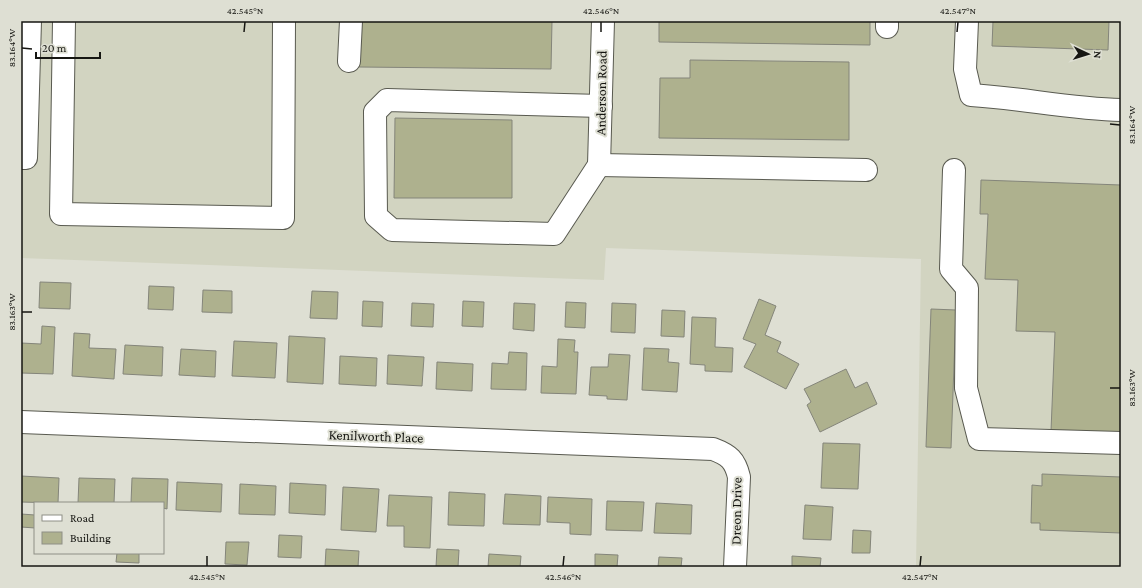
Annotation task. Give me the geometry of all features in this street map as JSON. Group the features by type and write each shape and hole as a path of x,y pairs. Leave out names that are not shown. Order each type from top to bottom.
{"street":[{"path":"21,158 26,158 30,21"},
{"path":"64,21 61,214 283,218 284,21"},
{"path":"349,61 351,21"},
{"name":"Anderson Road","path":"599,165 603,21"},
{"path":"967,21 965,69 971,95 991,96 1094,110 1121,110"},
{"path":"601,106 387,100 375,112 376,216 392,230 554,234 599,165 866,170"},
{"path":"954,170 951,269 967,288 966,388 979,439 1121,444"},
{"name":"Kenilworth Place","path":"21,422 701,448 713,449 729,457"},
{"name":"Dreon Drive","path":"729,457 736,466 739,476 734,567"}],"shaded area":[{"path":"21,21 1121,21 1121,567 916,567 921,259 606,248 604,280 21,258"}],"building":[{"path":"360,21 552,21 551,69 359,67"},
{"path":"659,21 870,21 870,45 659,42"},
{"path":"993,21 1109,21 1108,50 992,46"},
{"path":"690,60 849,62 849,140 659,138 660,78 690,78"},
{"path":"395,118 512,120 512,198 394,198"},
{"path":"981,180 1121,185 1121,433 1051,431 1055,332 1016,331 1018,280 985,279 988,214 980,214"},
{"path":"40,282 71,283 70,309 39,308"},
{"path":"149,286 174,287 173,310 148,309"},
{"path":"203,290 232,291 232,313 202,312"},
{"path":"312,291 338,292 337,319 310,318"},
{"path":"759,299 776,306 765,335 781,342 777,352 799,364 786,389 744,367 756,344 743,339"},
{"path":"363,301 383,302 382,327 362,326"},
{"path":"463,301 484,302 483,327 462,326"},
{"path":"566,302 586,303 585,328 565,327"},
{"path":"412,303 434,304 433,327 411,326"},
{"path":"514,303 535,304 534,331 513,329"},
{"path":"612,303 636,304 635,333 611,332"},
{"path":"931,309 956,310 951,448 926,447"},
{"path":"662,310 685,311 684,337 661,336"},
{"path":"692,317 716,318 715,347 733,348 732,372 705,371 705,365 690,364"},
{"path":"42,326 55,327 53,374 21,373 21,343 41,344"},
{"path":"74,333 90,334 89,348 116,349 114,379 72,376"},
{"path":"289,336 325,338 323,384 287,382"},
{"path":"558,339 575,340 574,352 578,352 576,394 541,393 542,366 557,367"},
{"path":"234,341 277,343 275,378 232,376"},
{"path":"125,345 163,347 162,376 123,374"},
{"path":"644,348 669,349 668,362 679,363 677,392 642,390"},
{"path":"181,349 216,351 215,377 179,375"},
{"path":"509,352 527,353 526,390 491,389 492,363 508,364"},
{"path":"609,354 630,355 627,400 607,399 607,396 589,395 591,367 608,367"},
{"path":"388,355 424,357 422,386 387,384"},
{"path":"340,356 377,358 376,386 339,384"},
{"path":"437,362 473,364 472,391 436,389"},
{"path":"846,369 855,388 867,382 877,404 820,432 807,405 811,402 804,389"},
{"path":"823,443 860,444 858,489 821,488"},
{"path":"1042,474 1121,477 1121,533 1040,530 1040,523 1031,523 1032,485 1042,486"},
{"path":"21,476 59,478 58,502 21,502"},
{"path":"79,478 115,479 114,502 78,502"},
{"path":"132,478 168,479 167,509 164,508 164,502 131,502"},
{"path":"177,482 222,484 221,512 176,510"},
{"path":"290,483 326,485 325,515 289,513"},
{"path":"240,484 276,486 275,515 239,514"},
{"path":"343,487 379,489 376,532 341,530"},
{"path":"449,492 485,494 484,526 448,525"},
{"path":"505,494 541,496 540,525 503,524"},
{"path":"389,495 432,497 430,548 404,547 404,526 387,526"},
{"path":"548,497 592,499 591,535 570,534 570,523 547,522"},
{"path":"607,501 644,502 642,531 606,530"},
{"path":"656,503 692,505 691,534 654,533"},
{"path":"805,505 833,507 831,540 803,539"},
{"path":"21,514 34,515 34,528 21,527"},
{"path":"853,530 871,531 870,553 852,553"},
{"path":"279,535 302,536 301,558 278,557"},
{"path":"226,542 249,542 247,565 225,564"},
{"path":"326,549 359,551 358,567 325,567"},
{"path":"437,549 459,550 458,567 436,567"},
{"path":"117,554 139,554 139,563 116,562"},
{"path":"489,554 521,556 520,567 488,567"},
{"path":"595,554 618,555 617,567 595,567"},
{"path":"792,556 821,558 820,567 792,567"},
{"path":"659,557 682,558 681,567 658,567"}]}
